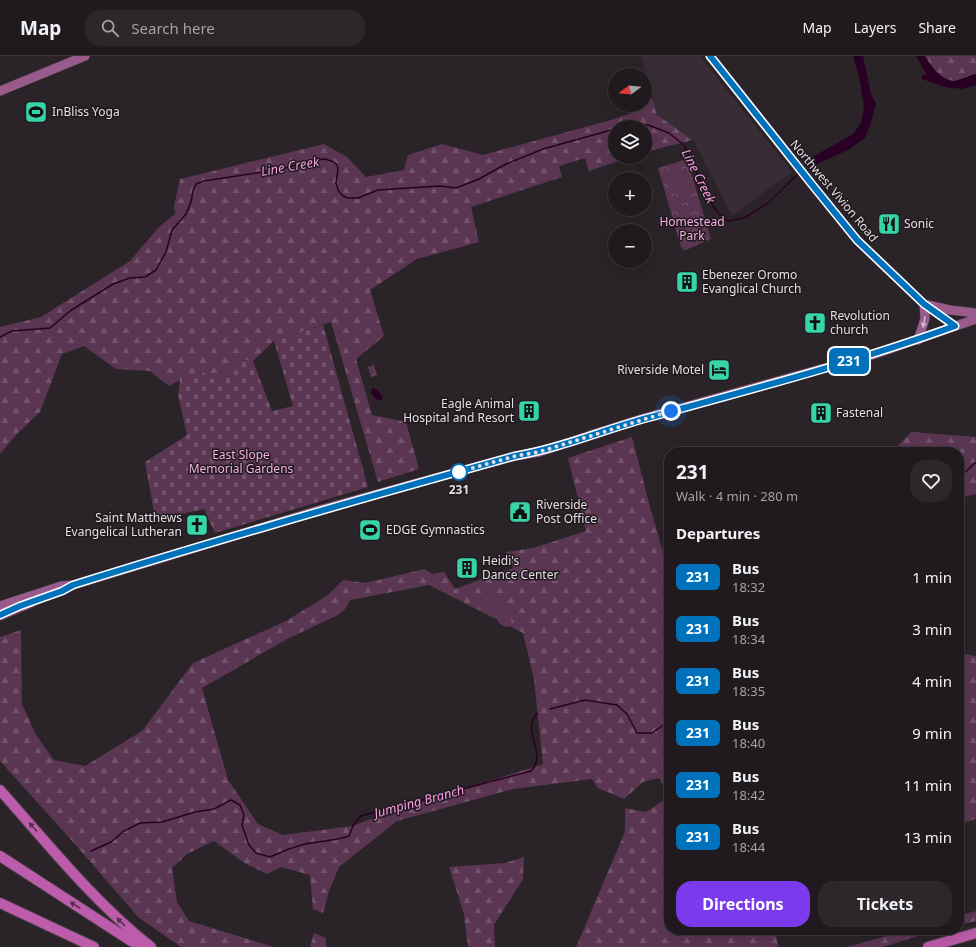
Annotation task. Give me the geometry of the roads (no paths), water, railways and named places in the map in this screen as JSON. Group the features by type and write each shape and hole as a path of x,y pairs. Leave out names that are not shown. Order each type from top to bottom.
{"highway":[{"path":"0,615 31,602"},
{"path":"0,790 102,904 151,947"},
{"path":"0,856 131,941 144,947"},
{"path":"0,903 94,947"},
{"path":"928,947 976,933"}],"main road":[{"path":"0,91 85,56"},
{"name":"Northwest Vivion Road","path":"710,56 857,240 924,304 955,326"},
{"path":"918,340 925,320 924,304 950,310 976,313"},
{"path":"31,602 62,591 73,585 329,507 515,456 539,452 641,419 872,355 976,319"},
{"path":"0,606 61,586 73,585"}],"waterway":[{"name":"Line Creek","path":"652,127 669,133 684,145 710,201 718,213 728,221 744,218 768,203 799,173"},
{"name":"Line Creek","path":"0,337 12,331 50,328 70,311 113,284 130,278 145,277 156,270 166,252 172,230 186,214 196,184 204,181 282,169 309,161 325,159 334,162 337,165 338,169 336,183 338,190 347,198 358,198 378,190 440,186 456,188 479,179 506,164 543,149 608,131"},
{"name":"Jumping Branch","path":"964,473 976,462"},
{"name":"Jumping Branch","path":"550,709 585,700 617,705 627,714 637,733 652,733 664,725"},
{"name":"Jumping Branch","path":"91,851 111,842 124,831 140,823 162,822 195,812 214,809 231,800 240,805 244,815 242,825 249,845 256,853 270,857 305,844 343,838 349,836 353,826 361,816 531,771 537,757 532,728 533,720 537,713"}],"place":[{"name":"InBliss Yoga","path":"36,112"},
{"name":"Sonic","path":"889,224"},
{"name":"Ebenezer Oromo Evanglical Church","path":"687,282"},
{"name":"Revolution church","path":"815,323"},
{"name":"Riverside Motel","path":"719,370"},
{"name":"Eagle Animal Hospital and Resort","path":"529,411"},
{"name":"Fastenal","path":"821,413"},
{"name":"231","path":"459,472"},
{"name":"Riverside Post Office","path":"520,512"},
{"name":"Saint Matthews Evangelical Lutheran","path":"197,525"},
{"name":"EDGE Gymnastics","path":"370,530"},
{"name":"Heidi's Dance Center","path":"467,568"}],"park label":[{"name":"Homestead Park","path":"692,229"},
{"name":"East Slope Memorial Gardens","path":"241,462"}]}
